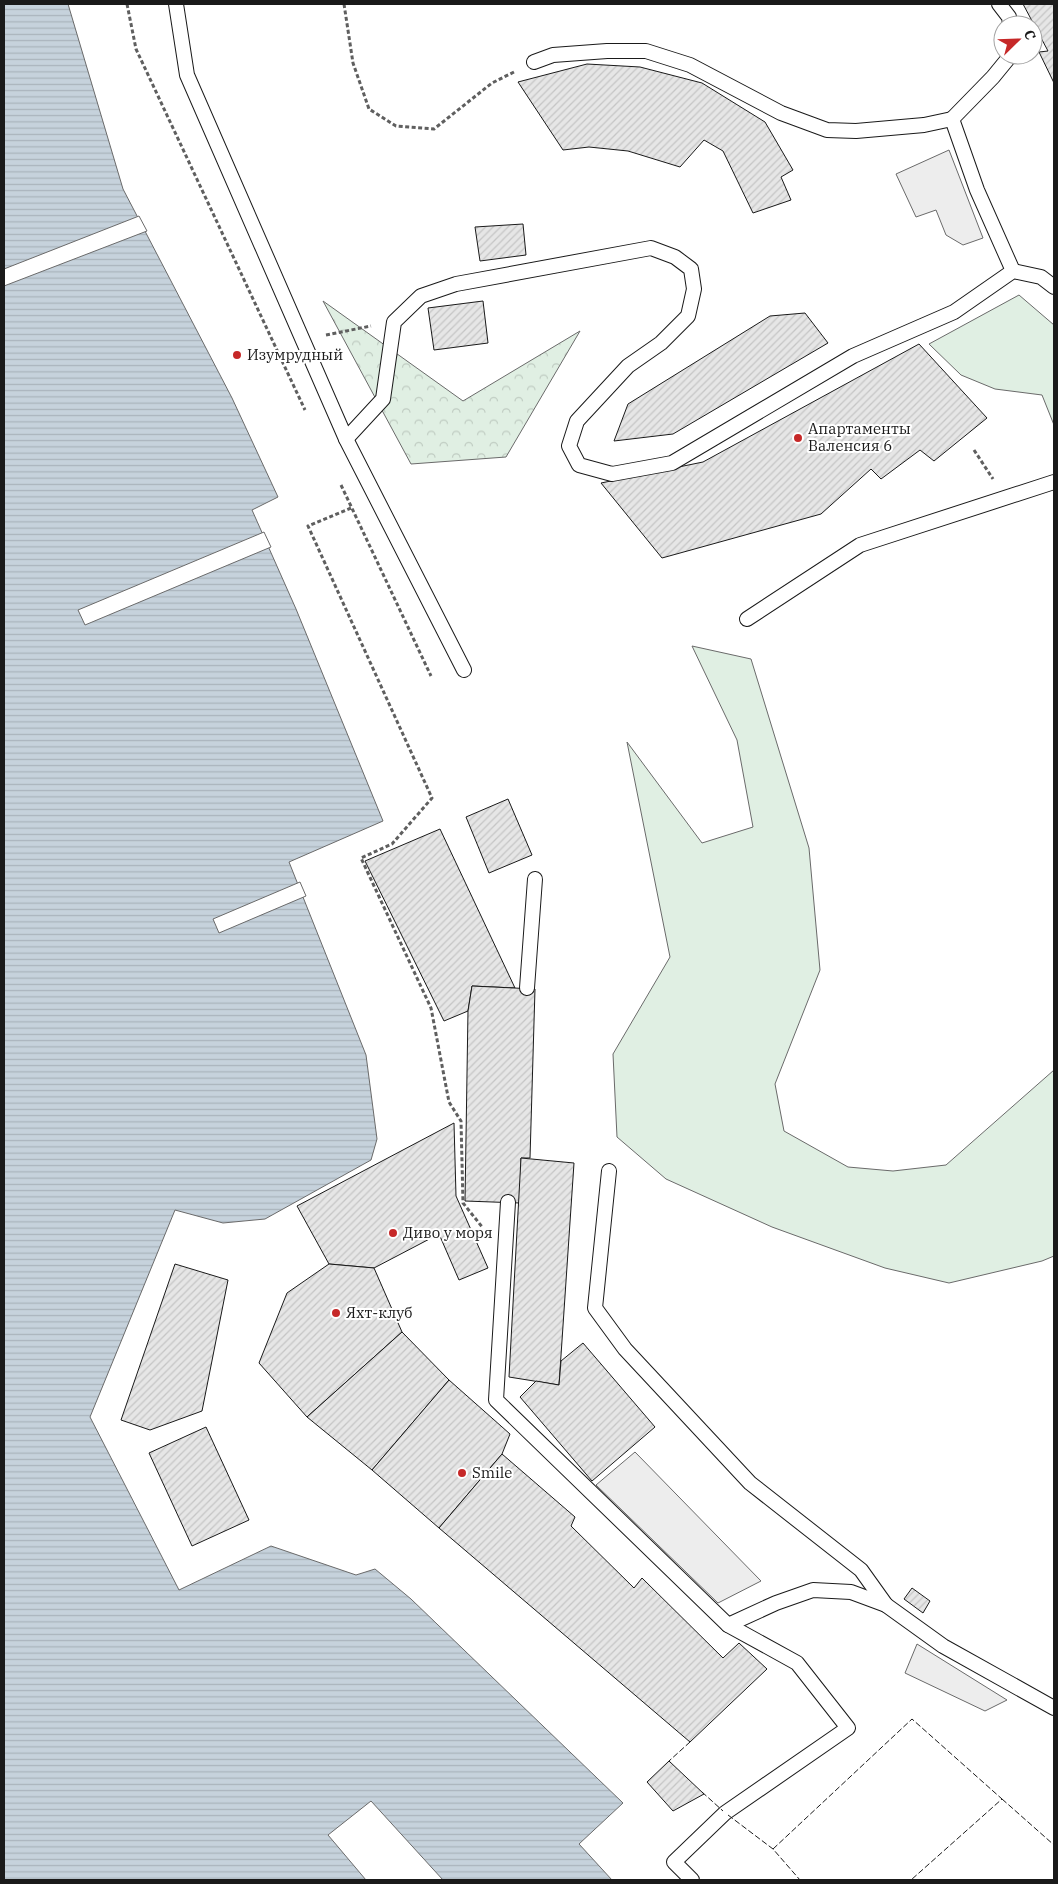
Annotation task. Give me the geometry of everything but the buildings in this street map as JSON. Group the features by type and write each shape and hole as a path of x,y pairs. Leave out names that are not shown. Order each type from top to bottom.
{"lane":[{"path":"176,4 187,75 346,439 464,670"},
{"path":"999,4 1007,15"},
{"path":"534,62 552,55 607,51 646,51 690,65 781,113 828,130 924,125 952,119 1003,65"},
{"path":"952,119 977,190 1013,271"},
{"path":"346,439 382,399 394,322 421,296 456,284 651,248 675,256 691,269 694,288 688,316 661,343 628,366 576,421 569,446 578,465 612,474 672,463 853,356 954,312 1013,271 1041,277 1054,287"},
{"path":"747,619 860,545 1054,482"},
{"path":"526,988 535,878"},
{"path":"609,1171 595,1308 625,1349 750,1483 861,1570 886,1605"},
{"path":"508,1202 496,1400 728,1625 797,1663 848,1728 725,1813 674,1862 692,1880"},
{"path":"728,1625 776,1603 813,1590 851,1592 886,1605 943,1646 1054,1708"}],"path":[{"path":"127,4 136,49 307,413"},
{"path":"344,4 353,63 369,109 396,126 434,128 492,83 534,62"},
{"path":"302,339 394,322"},
{"path":"974,450 1006,498"},
{"path":"340,482 431,676"},
{"path":"352,508 308,526 432,798 392,844 361,858 431,1008 449,1102 461,1121 463,1202 505,1256"}],"green space":[{"path":"1019,295 1054,325 1054,425 1042,395 995,389 961,375 929,344"},
{"path":"323,301 463,401 580,331 506,457 411,464"},
{"path":"692,646 751,659 809,848 820,970 775,1084 784,1131 848,1167 893,1171 946,1165 1054,1070 1054,1256 1042,1261 949,1283 885,1268 772,1227 666,1179 617,1137 613,1054 670,957 627,742 702,843 753,827 737,740"}],"shaded area":[{"path":"4,4 68,4 123,189 232,398 278,497 252,510 296,609 383,821 289,862 366,1055 377,1139 371,1160 265,1219 223,1223 175,1210 90,1417 179,1590 271,1546 356,1575 375,1569 411,1599 623,1803 579,1844 612,1880 443,1880 371,1801 328,1835 366,1880 4,1880"},
{"path":"949,150 983,238 963,245 946,235 936,210 916,217 896,174"},
{"path":"635,1452 761,1581 718,1603 596,1485"},
{"path":"917,1644 1007,1700 985,1711 905,1673"}],"pier":[{"path":"139,216 147,231 4,286 4,269"},
{"path":"264,532 271,547 85,625 78,610"},
{"path":"300,882 306,896 219,933 213,919"}],"fence":[{"path":"773,1849 912,1719 1002,1799 911,1880"},
{"path":"671,1763 669,1761 690,1742"},
{"path":"702,1792 723,1811"},
{"path":"1002,1799 1054,1845"},
{"path":"728,1815 773,1849 800,1880"}],"place":[{"name":"Изумрудный","path":"237,355"},
{"name":"Апартаменты Валенсия 6","path":"798,438"},
{"name":"Диво у моря","path":"393,1233"},
{"name":"Яхт-клуб","path":"336,1313"},
{"name":"Smile","path":"462,1473"}]}
